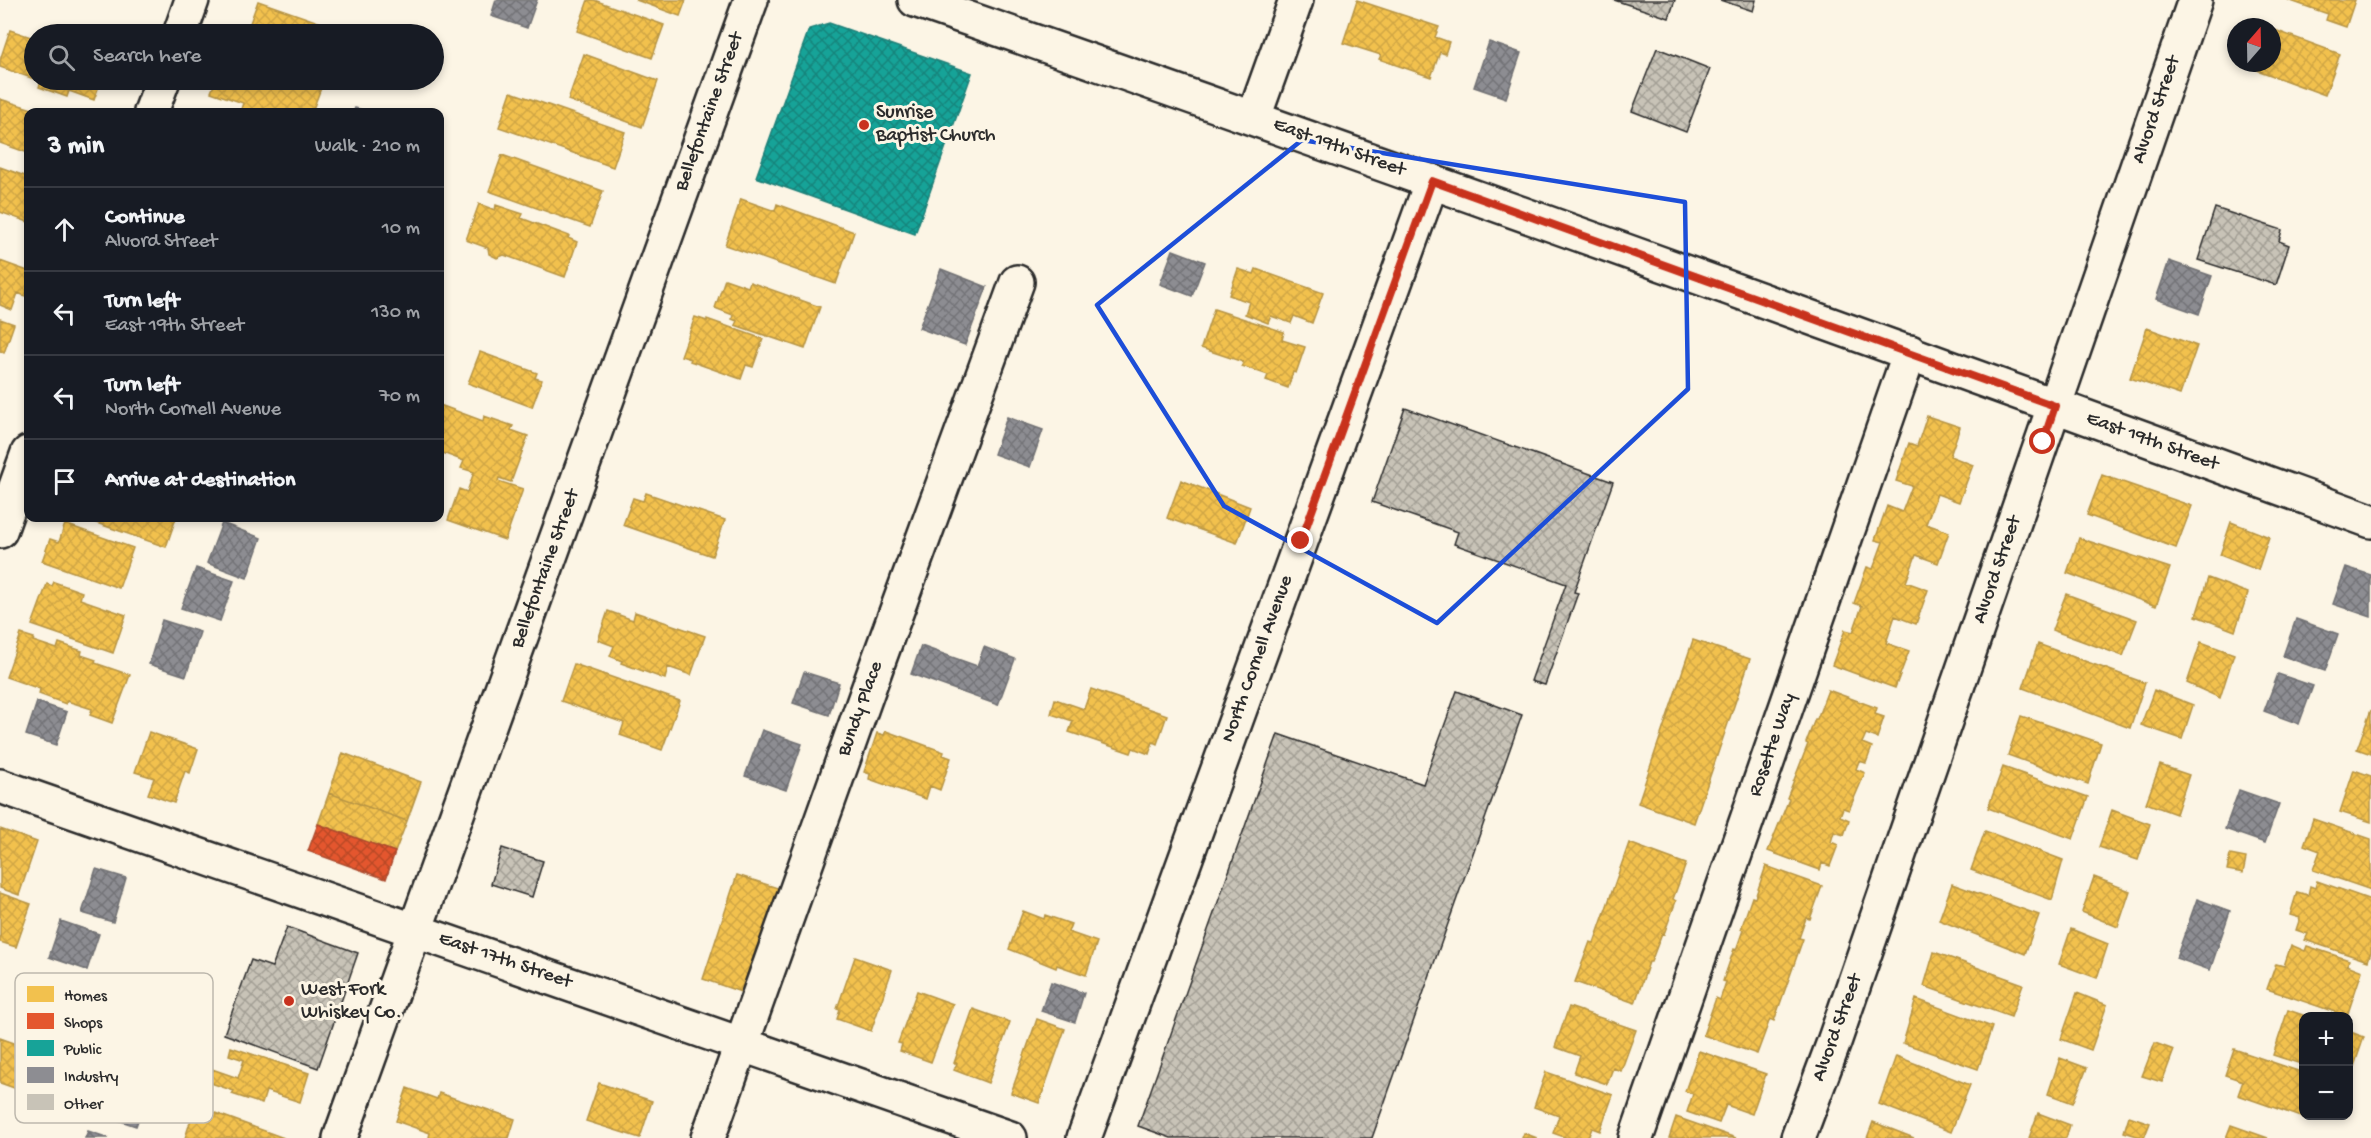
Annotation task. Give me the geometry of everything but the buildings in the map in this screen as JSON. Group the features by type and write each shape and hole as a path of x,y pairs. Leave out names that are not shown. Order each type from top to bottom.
{"street":[{"path":"184,24 192,0"},
{"name":"Bellefontaine Street","path":"340,1138 751,0"},
{"name":"East 19th Street","path":"915,0 1254,117 1910,352 2371,521"},
{"path":"1254,117 1296,0"},
{"name":"Alvord Street","path":"1798,1138 1834,1042 2195,0"},
{"path":"152,108 159,90"},
{"name":"North Cornell Avenue","path":"1084,1138 1432,181"},
{"name":"Bundy Place","path":"708,1138 1017,282"},
{"name":"Rosette Way","path":"1636,1138 1910,352"},
{"path":"0,531 24,464"},
{"name":"East 17th Street","path":"0,786 1010,1138"}],"highlighted area":[{"path":"1302,140 1685,202 1688,389 1437,623 1224,506 1097,305"}],"place":[{"name":"Sunrise Baptist Church","path":"864,125"},
{"name":"West Fork Whiskey Co.","path":"289,1001"}],"route":[{"path":"1301,541 1432,181 1676,267 2055,406 2043,442"}]}
